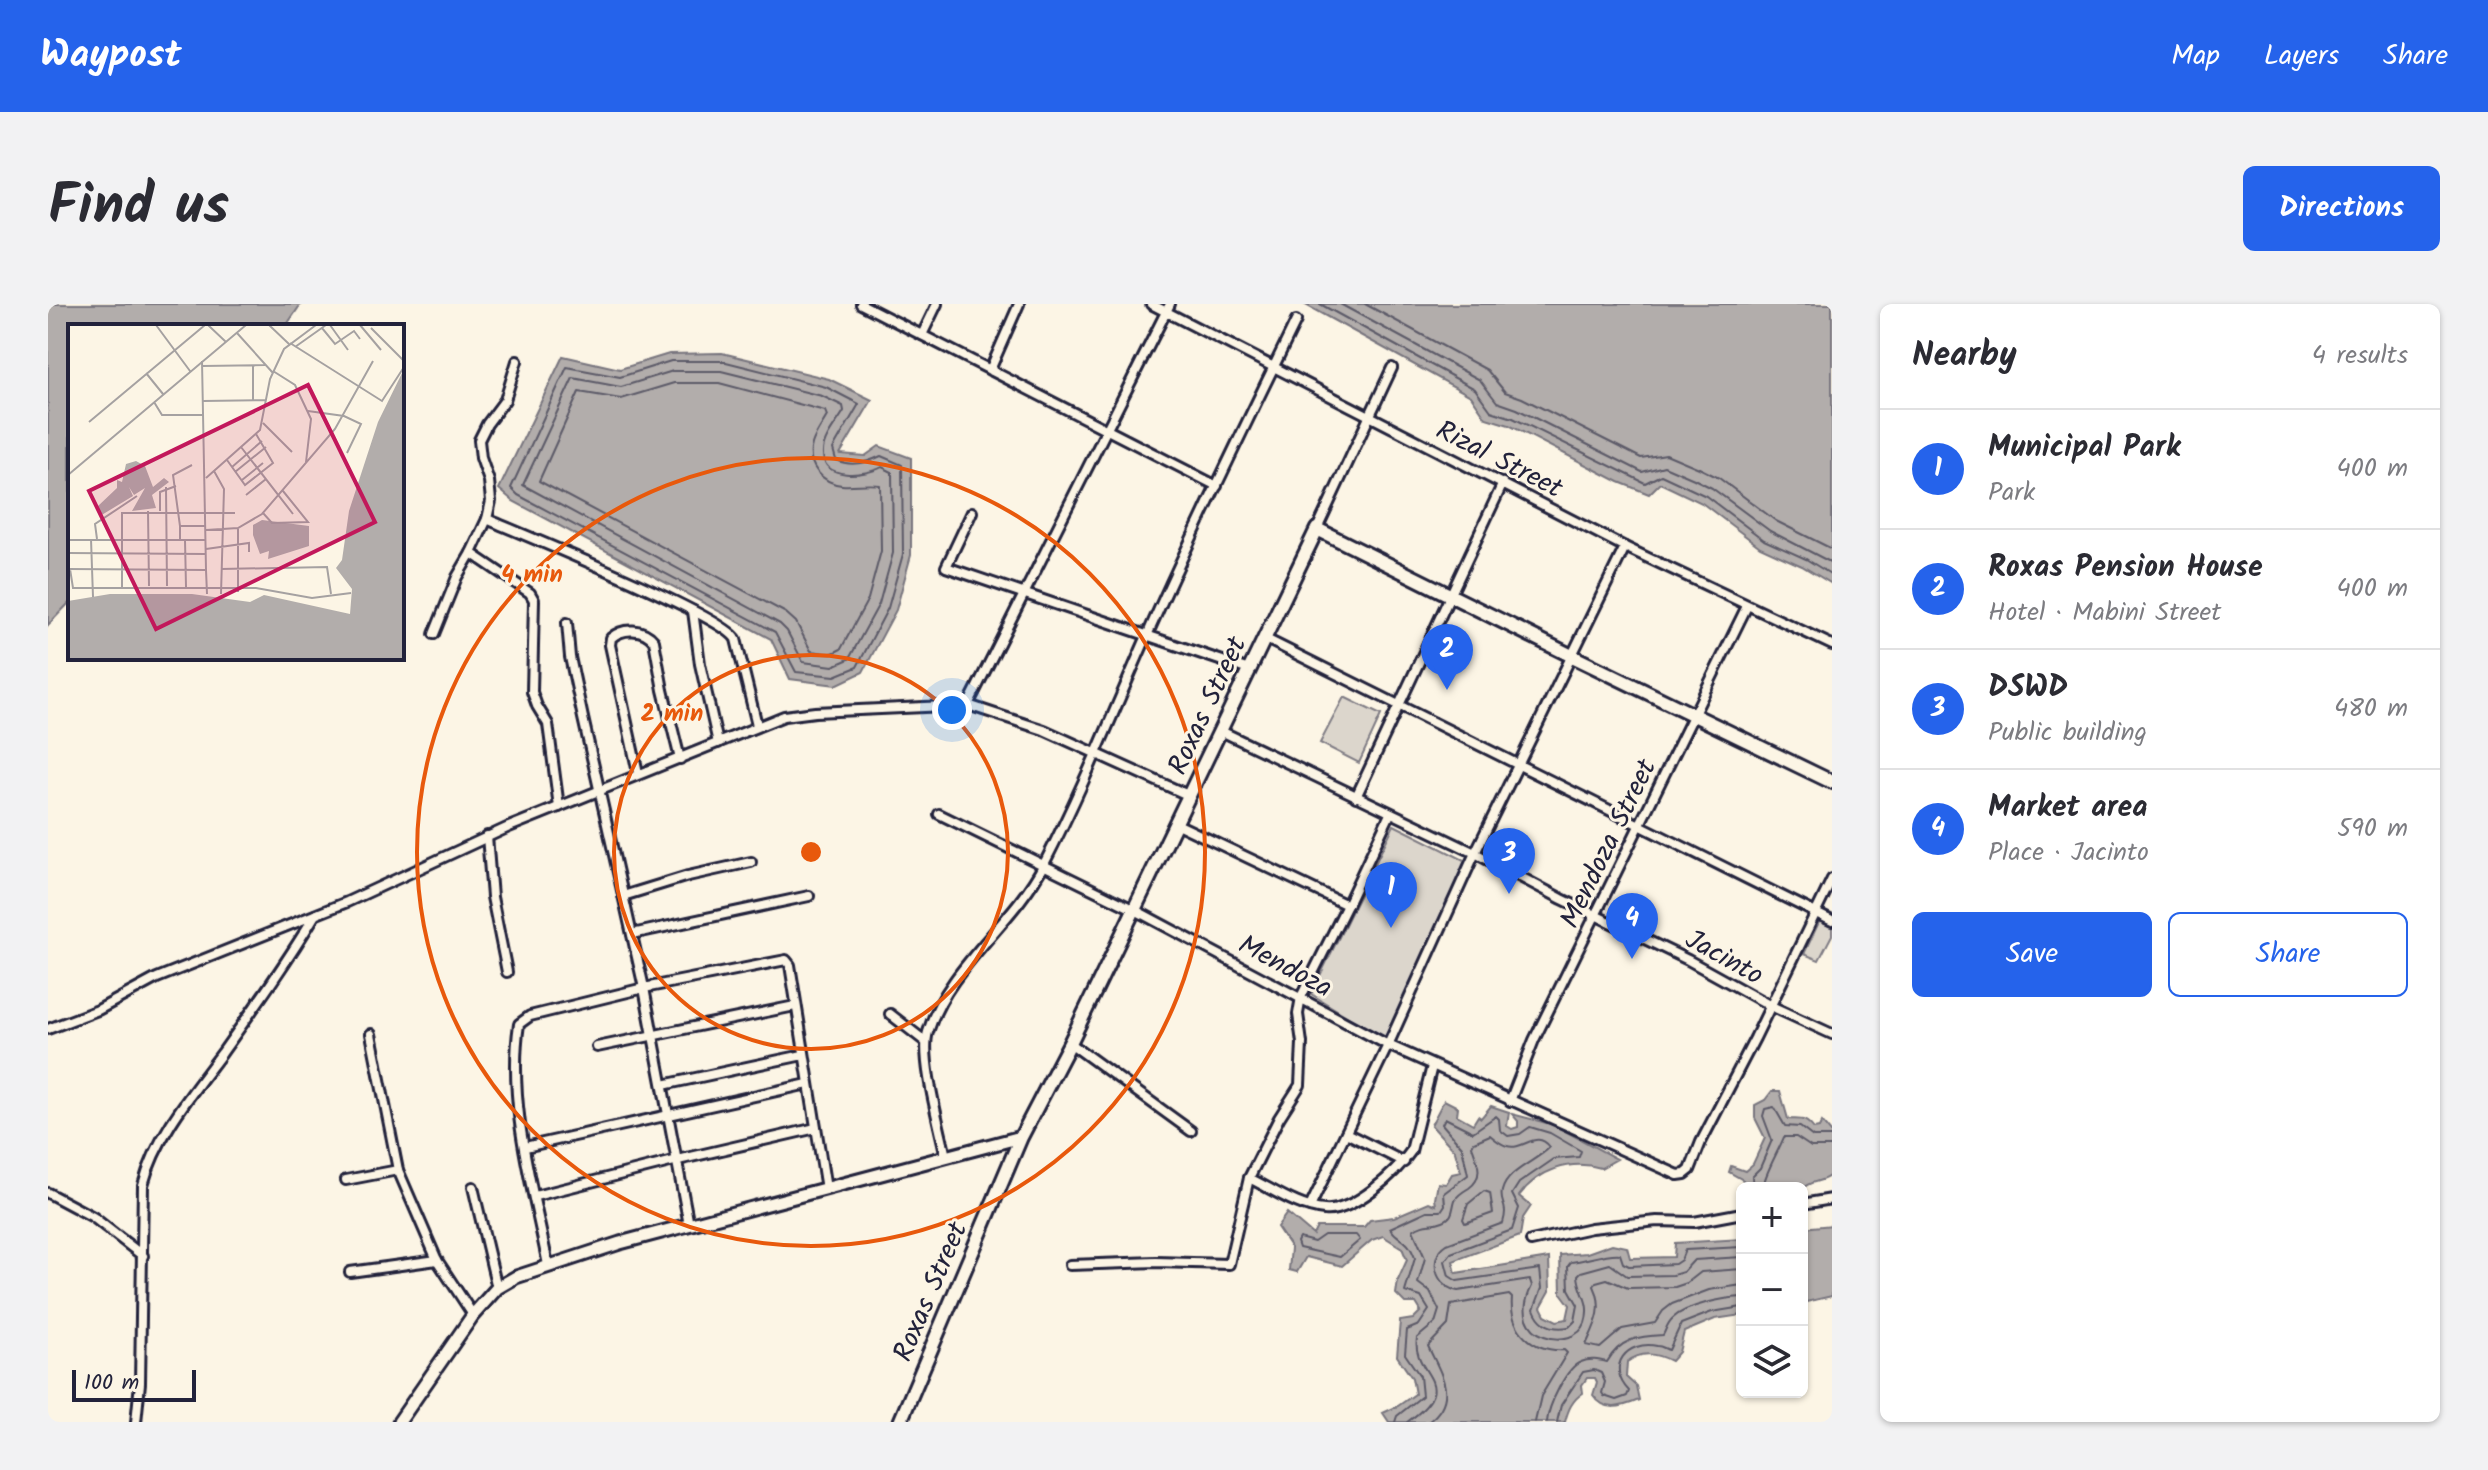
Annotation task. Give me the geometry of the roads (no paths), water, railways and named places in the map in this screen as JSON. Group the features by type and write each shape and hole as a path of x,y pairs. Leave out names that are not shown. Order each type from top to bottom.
{"main road":[{"path":"1317,529 1832,782"},
{"name":"Roxas Street","path":"900,1422 1021,1137 1177,824 1317,529"}],"street":[{"path":"861,304 1217,486"},
{"path":"922,335 937,304"},
{"path":"990,370 1019,304"},
{"name":"Rizal Street","path":"1151,304 1168,308 1369,417 1625,547 1832,645"},
{"path":"968,705 1168,308"},
{"path":"946,1157 926,1042 938,1007 1022,899 1043,866 1147,636 1296,321"},
{"path":"434,634 457,577 487,519 491,501 489,481 479,440 505,400 517,361"},
{"path":"1317,529 1392,368"},
{"path":"1356,797 1503,483"},
{"path":"972,512 946,567 1249,670"},
{"path":"487,519 693,611 734,634 757,725"},
{"path":"1310,1207 1475,853 1625,547"},
{"path":"471,553 532,595 535,617 532,692 548,724 559,807"},
{"name":"Mendoza Street","path":"1510,1101 1534,1040 1747,606"},
{"path":"693,611 700,664 718,743"},
{"path":"567,623 570,657 644,988 689,1225"},
{"path":"638,773 610,645 611,638 618,632 639,631 654,641 680,759"},
{"path":"1264,638 1832,921"},
{"path":"48,1029 98,1010 157,978 316,914 487,836 784,716 968,705 1044,730 1190,796"},
{"name":"Jacinto","path":"1221,731 1475,853 1688,960 1771,1006 1832,1034"},
{"name":"Mendoza","path":"939,814 1135,910 1388,1045 1678,1175 1690,1170 1701,1142 1771,1006"},
{"path":"1070,1265 1156,1262 1229,1264 1249,1178 1279,1118 1300,1085 1302,1043 1298,1014 1301,997 1390,814"},
{"path":"1177,824 1347,905"},
{"path":"487,836 492,897 507,972"},
{"path":"623,896 688,876 751,862"},
{"path":"1771,1006 1832,879"},
{"path":"632,934 809,896"},
{"path":"136,1422 140,1383 143,1185 148,1168 162,1140 198,1085 276,977 316,914"},
{"path":"548,1265 525,1147 517,1061 519,1024 530,1016 784,959 790,965 826,1189"},
{"path":"597,1047 795,1006"},
{"path":"890,1014 926,1042"},
{"path":"371,1034 398,1170 437,1260 473,1315"},
{"path":"1070,1043 1191,1131"},
{"path":"663,1085 803,1055"},
{"path":"1249,1178 1310,1207 1326,1211 1353,1202 1372,1191 1404,1162 1415,1141 1432,1066"},
{"path":"525,1147 808,1084"},
{"path":"535,1196 816,1128"},
{"path":"1346,1133 1404,1162"},
{"path":"399,1422 473,1315 497,1288 516,1277 689,1225 1021,1137"},
{"path":"346,1180 398,1170"},
{"path":"473,1187 497,1288"},
{"path":"48,1193 93,1217 143,1256"},
{"path":"1808,1203 1832,1199"},
{"path":"1531,1241 1591,1228 1657,1221 1691,1222 1736,1214"},
{"path":"350,1272 437,1260"}],"water":[{"path":"48,304 301,304 287,324 68,324 68,604 48,625"},
{"path":"1304,304 1832,304 1832,584 1760,547 1702,503 1660,483 1649,494 1619,482 1509,425 1486,418 1471,396"},
{"path":"722,353 829,379 872,400 840,454 865,456 879,446 911,458 911,555 896,610 863,672 836,685 790,679 771,639 513,501 499,489 563,356 620,369 669,354"},
{"path":"1772,1091 1780,1091 1788,1119 1800,1119 1814,1129 1819,1128 1822,1122 1832,1134 1832,1174 1808,1185 1808,1182 1744,1182 1729,1172 1731,1166 1745,1171 1753,1164 1765,1138 1755,1118 1755,1105 1765,1100"},
{"path":"1444,1100 1458,1107 1457,1115 1473,1124 1491,1106 1509,1112 1507,1126 1512,1129 1518,1127 1518,1121 1512,1114 1554,1125 1617,1159 1601,1168 1566,1166 1535,1179 1519,1196 1531,1206 1523,1218 1520,1236 1453,1261 1456,1273 1549,1258 1550,1291 1541,1307 1545,1315 1557,1321 1567,1319 1570,1305 1561,1293 1560,1255 1587,1253 1612,1244 1627,1247 1630,1258 1674,1257 1675,1243 1736,1239 1736,1316 1715,1319 1684,1332 1679,1352 1671,1361 1649,1354 1627,1362 1626,1377 1636,1386 1639,1400 1626,1405 1614,1407 1598,1401 1593,1395 1597,1382 1595,1378 1587,1378 1582,1385 1583,1393 1571,1406 1565,1422 1389,1422 1383,1413 1415,1394 1412,1378 1397,1356 1400,1321 1413,1319 1421,1311 1416,1303 1405,1303 1396,1294 1398,1280 1407,1260 1402,1248 1383,1236 1372,1240 1342,1266 1306,1257 1297,1272 1289,1270 1291,1248 1277,1227 1287,1213 1313,1235 1317,1227 1364,1227 1370,1220 1394,1217 1429,1202 1436,1205 1438,1183 1446,1184 1452,1174 1461,1172 1455,1151 1431,1125"},
{"path":"1832,1225 1832,1296 1808,1302 1808,1254 1808,1227"}],"place":[{"name":"Roxas Pension House","path":"1447,690"},
{"name":"DSWD","path":"1509,894"},
{"name":"Municipal Park","path":"1391,928"},
{"name":"Market area","path":"1632,959"}]}
